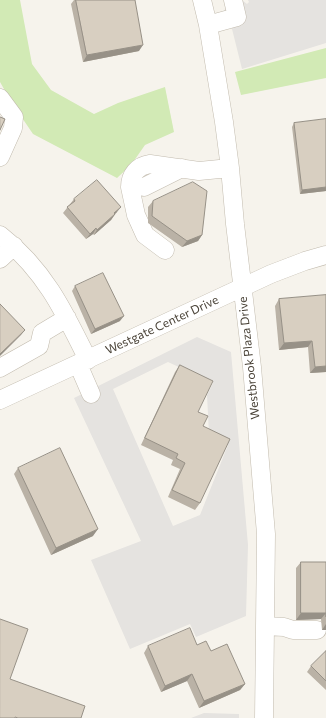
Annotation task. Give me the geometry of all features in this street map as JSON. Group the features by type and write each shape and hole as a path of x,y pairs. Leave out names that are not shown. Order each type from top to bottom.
{"street":[{"name":"Westbrook Plaza Drive","path":"202,0 218,82 230,168 242,287 252,366 266,534 264,718"},
{"path":"208,25 237,17 233,0"},
{"path":"0,157 13,128 14,117 3,104"},
{"path":"165,250 145,235 140,226 130,187 130,181 137,169 143,165 150,164 199,171 230,168"},
{"path":"144,187 182,168"},
{"path":"0,235 14,246 30,263 45,281 60,305 67,318 83,362 91,394"},
{"path":"0,259 14,246"},
{"name":"Westgate Center Drive","path":"1,397 83,362 242,287 293,265 326,255"},
{"path":"0,368 39,346 42,333 67,318"},
{"path":"265,626 284,627 293,630 317,630"}],"green space":[{"path":"0,0 20,0 32,64 51,90 94,114 118,103 165,87 174,132 145,145 131,165 117,178 33,134 0,82"},
{"path":"326,48 326,78 241,95 235,72"}],"shaded area":[{"path":"242,0 247,4 249,2 248,0 326,0 326,43 242,69 232,29 223,12 227,7"},
{"path":"197,337 231,352 248,545 246,616 196,637 190,624 130,649 91,560 141,541 74,398","holes":["168,362 213,383 207,395 209,434 228,445 200,515 173,526 113,389"]},
{"path":"204,713 239,714 239,718 191,718"}],"building":[{"path":"76,0 135,0 143,45 87,55"},
{"path":"0,117 5,119 0,130"},
{"path":"326,119 326,187 302,190 294,123"},
{"path":"97,180 121,207 97,230 96,228 90,234 67,207 75,201 74,199"},
{"path":"193,182 207,191 202,235 187,241 152,216 153,201"},
{"path":"103,273 124,316 95,329 75,286"},
{"path":"326,295 326,366 315,367 312,341 284,343 279,299"},
{"path":"0,304 25,330 0,354"},
{"path":"180,365 213,381 198,412 208,416 203,426 230,439 200,503 172,490 185,463 176,458 178,454 145,438"},
{"path":"60,448 98,529 56,548 18,468"},
{"path":"301,562 326,562 326,613 301,613"},
{"path":"0,619 28,629 10,679 85,706 81,718 0,718"},
{"path":"190,628 197,645 206,641 211,651 227,644 245,684 204,701 192,674 165,686 148,646"},
{"path":"326,651 326,681 311,666"}]}
